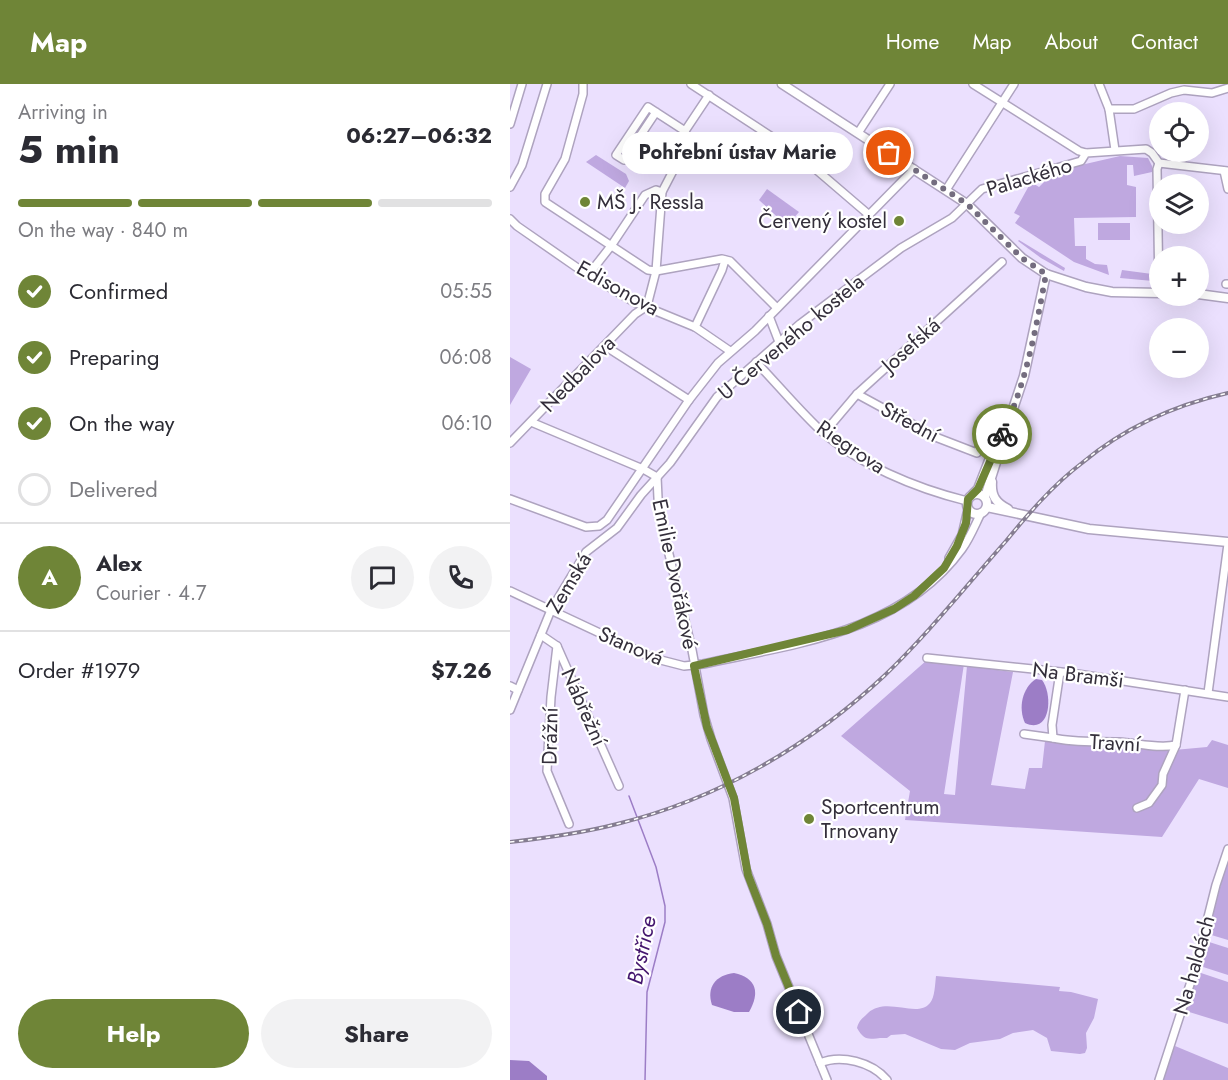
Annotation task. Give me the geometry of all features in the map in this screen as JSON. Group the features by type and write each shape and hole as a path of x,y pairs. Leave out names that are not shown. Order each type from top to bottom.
{"main road":[{"path":"782,84 967,204 1022,258 1046,274 1086,287 1112,292 1149,293"},
{"path":"1009,421 992,453 978,489 967,505 973,513 984,505 1024,376 1046,274"},
{"path":"1209,295 1228,298"},
{"path":"999,452 993,480 993,494 999,503 1016,514"},
{"path":"973,494 980,494 984,505"},
{"path":"984,505 1089,529 1228,543"}],"street":[{"path":"510,124 522,84"},
{"path":"510,187 522,165 547,84"},
{"path":"583,84 583,94 566,159 545,194 545,202 648,270 656,271 725,260 732,262 777,308"},
{"path":"692,84 798,154 868,214"},
{"path":"858,134 890,84"},
{"path":"973,84 1086,153"},
{"path":"946,190 1014,84"},
{"path":"1099,84 1109,109 1115,150"},
{"path":"1109,109 1134,109 1184,90 1212,93 1228,88"},
{"path":"647,306 656,271 662,192 686,146 685,131 709,95"},
{"path":"656,112 624,160 616,155 648,107 656,112 685,131"},
{"name":"Palackého","path":"967,204 982,189 1081,161 1086,153 1146,149 1149,151"},
{"path":"1158,246 1159,162"},
{"name":"Palackého","path":"1159,162 1226,171"},
{"name":"U Červeného kostela","path":"511,501 586,527 599,526 607,520 689,400 718,363 755,331 914,169"},
{"path":"1226,171 1228,189"},
{"path":"589,274 645,195 656,190 662,192"},
{"name":"U Červeného kostela","path":"657,477 717,397 778,342 902,248 952,218 967,204"},
{"name":"Edisonova","path":"510,219 517,226 634,302 695,327 730,351"},
{"path":"695,327 725,260"},
{"name":"Josefská","path":"824,433 857,394 1002,262"},
{"name":"Nedbalova","path":"510,443 635,314 647,306"},
{"path":"769,316 778,342"},
{"path":"605,346 689,400"},
{"name":"Riegrova","path":"756,362 824,433 863,460 916,486 967,505"},
{"name":"Střední","path":"857,394 938,438 977,453 985,434"},
{"path":"531,422 657,477"},
{"name":"Zemská","path":"510,710 551,610 588,549 614,531 657,477"},
{"name":"Emilie Dvořákové","path":"657,477 662,525 707,727 734,798 746,868 767,924 776,956 827,1080"},
{"name":"Stanová","path":"944,568 962,535 967,505"},
{"name":"Stanová","path":"510,591 653,658 676,665 694,666 847,630 904,603 924,587 962,549 984,505"},
{"path":"1208,693 1228,543"},
{"name":"Nábřežní","path":"541,635 557,646 619,786"},
{"name":"Drážní","path":"557,646 551,697 548,771 569,824"},
{"name":"Na Bramši","path":"927,658 1060,672 1228,697"},
{"path":"1053,738 1052,725 1060,672"},
{"path":"510,686 518,690"},
{"path":"1137,808 1149,803 1160,789 1163,774 1176,745 1185,690"},
{"name":"Travní","path":"1024,734 1081,742 1118,742 1165,747 1176,745"},
{"name":"Na haldách","path":"1159,1080 1195,969 1216,885 1228,849"},
{"path":"820,1063 829,1059 839,1059 865,1064 887,1080"}],"shaded area":[{"path":"596,155 626,174 629,181 625,188 586,162"},
{"path":"1120,156 1148,158 1152,172 1134,176 1133,165 1127,165 1127,185 1136,187 1136,217 1074,218 1075,246 1086,246 1086,259 1095,264 1107,265 1109,275 1074,262 1015,223 1020,216 1014,213 1031,182 1039,187 1044,182 1042,174"},
{"path":"767,189 799,212 787,226 759,200"},
{"path":"1098,223 1130,223 1130,240 1098,240"},
{"path":"1019,240 1065,268 1064,271 1041,258"},
{"path":"1122,270 1149,274 1149,281 1120,278"},
{"path":"510,357 531,369 510,405"},
{"path":"927,660 964,664 944,794 955,795 967,666 1013,672 991,785 1025,789 1029,768 1042,768 1045,741 1120,745 1163,751 1207,747 1212,740 1228,745 1228,788 1199,779 1162,837 905,820 910,791 841,736"},
{"path":"1036,679 1042,680 1045,686 1048,703 1045,718 1034,725 1025,723 1022,705 1027,688"},
{"path":"1228,857 1228,940 1208,934"},
{"path":"1206,941 1228,948 1228,975 1200,966"},
{"path":"1198,972 1228,982 1228,1024 1186,1011"},
{"path":"734,973 748,979 754,987 755,999 749,1012 734,1012 712,1005 710,993 714,983 722,976"},
{"path":"936,976 1060,987 1059,991 1098,999 1094,1018 1086,1033 1085,1053 1051,1051 1047,1038 1033,1030 1013,1033 1000,1039 970,1043 955,1050 941,1049 905,1034 869,1039 860,1033 857,1028 860,1021 876,1008 917,1009 930,1003"},
{"path":"1175,1046 1228,1068 1228,1080 1162,1080"},
{"path":"510,1060 529,1061 547,1076 547,1080 510,1080"}],"waterway":[{"name":"Bystřice","path":"629,796 656,867 665,906 665,922 647,992 645,1080"}],"railway":[{"path":"510,842 591,830 654,813 726,785 793,747 825,725 884,676 916,644 1051,490 1098,450 1151,419 1189,404 1228,393"}],"way so far":[{"path":"889,153 967,204 1005,243 1046,274 1024,376 1009,421 1002,434"}],"place":[{"name":"Pohřební ústav Marie","path":"889,153"},
{"name":"MŠ J. Ressla","path":"585,202"},
{"name":"Červený kostel","path":"899,221"},
{"name":"Sportcentrum Trnovany","path":"809,819"}],"route":[{"path":"799,1012 776,956 767,924 748,875 734,798 707,727 694,666 847,630 894,609 914,596 944,568 957,546 966,523 968,499 978,489 1002,434"}]}
